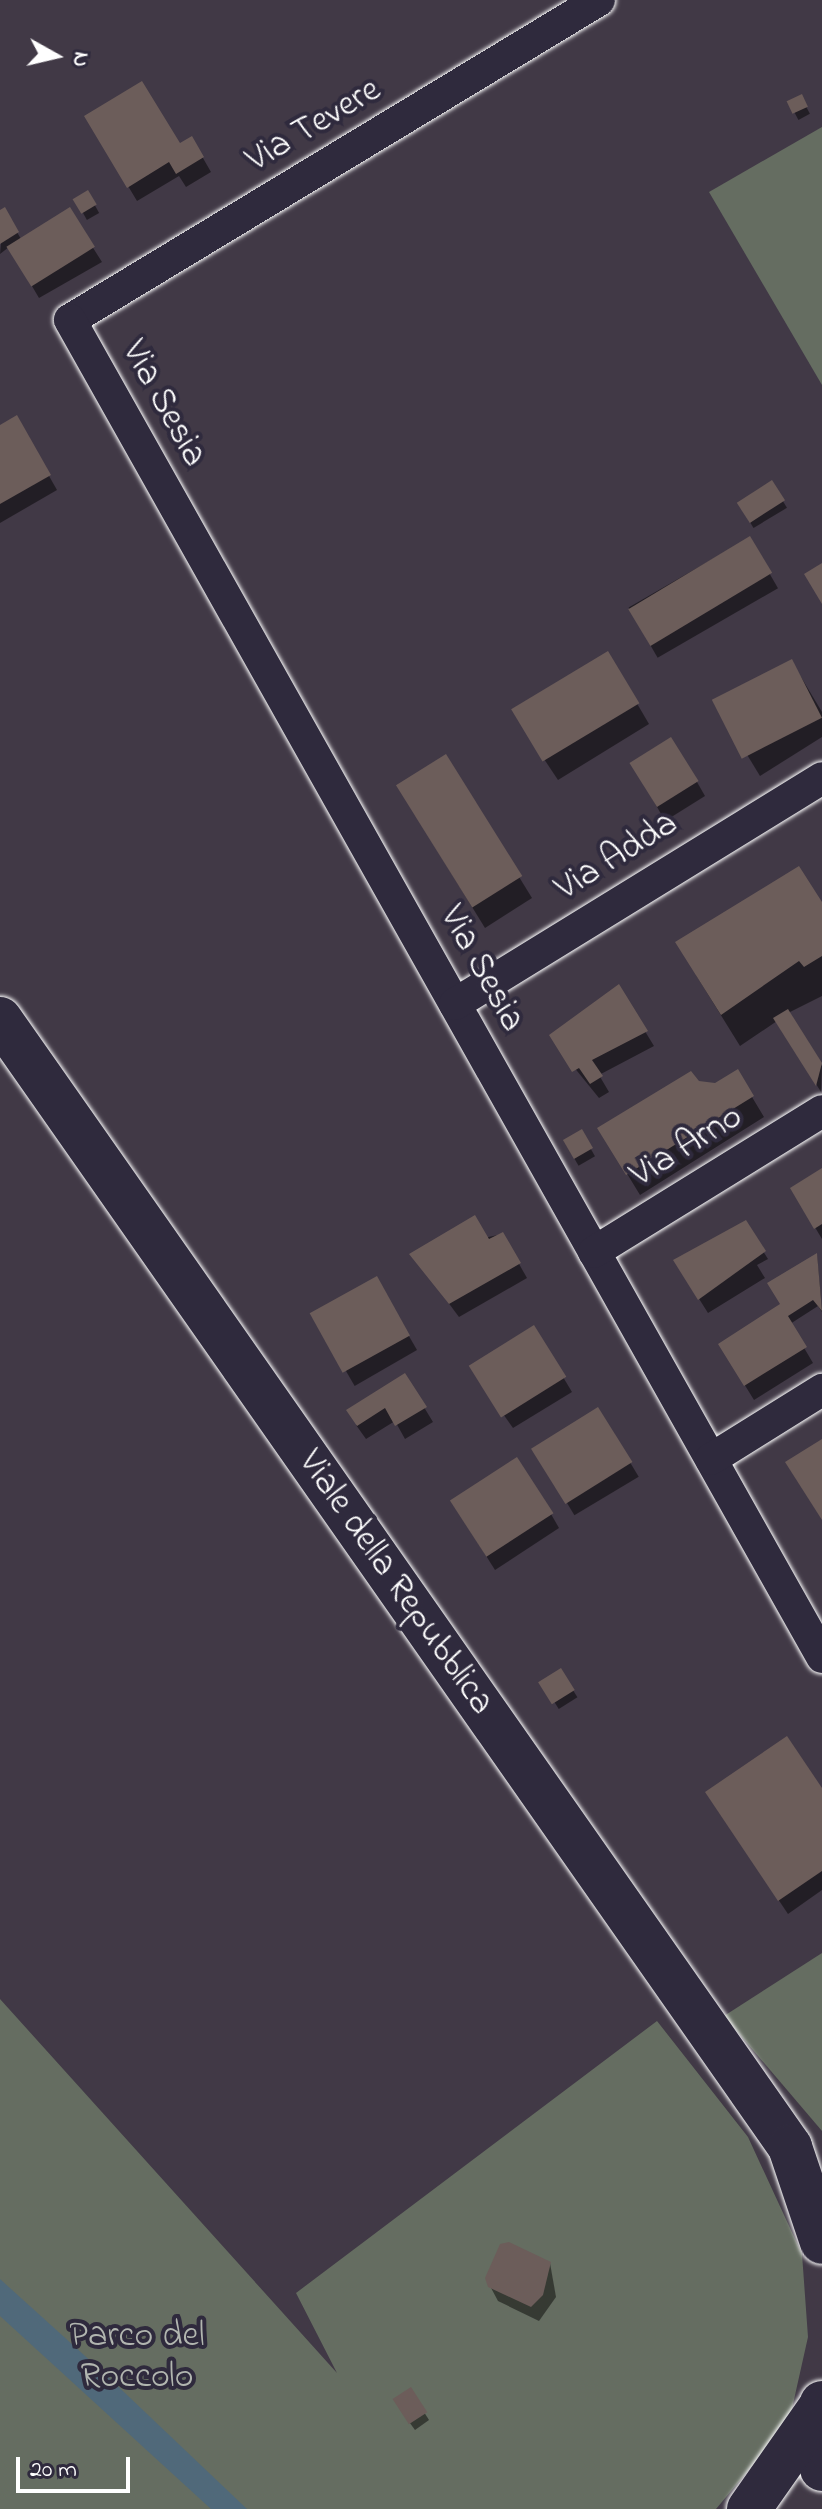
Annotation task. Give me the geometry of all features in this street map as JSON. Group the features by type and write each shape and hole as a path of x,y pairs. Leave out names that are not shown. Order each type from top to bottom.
{"street":[{"name":"Via Tevere","path":"70,320 599,0"},
{"name":"Via Sesia","path":"70,320 822,1657"},
{"name":"Via Adda","path":"455,1004 822,778"},
{"name":"Viale della Repubblica","path":"0,1019 806,2158 822,2242"},
{"name":"Via Arno","path":"594,1252 822,1111"},
{"path":"711,1459 822,1390"},
{"path":"822,2404 822,2469"},
{"path":"749,2509 822,2404"}],"green space":[{"path":"822,127 822,385 709,192"},
{"path":"822,1953 822,2131 724,2016"},
{"name":"Parco del Roccolo","path":"0,1999 337,2373 296,2293 657,2021 748,2137 802,2254 808,2337 789,2422 716,2509 0,2509"}],"water":[{"path":"0,2279 247,2509 211,2509 0,2316"}],"building":[{"path":"142,81 180,143 192,136 204,157 176,174 169,162 127,188 84,116"},
{"path":"802,94 808,107 793,114 787,101"},
{"path":"88,190 97,205 81,214 73,199"},
{"path":"5,207 19,232 0,244 0,210"},
{"path":"70,207 95,247 31,287 6,247"},
{"path":"17,415 51,475 0,504 0,425"},
{"path":"772,480 785,500 750,523 737,503"},
{"path":"750,536 772,573 650,646 628,609"},
{"path":"822,563 822,604 804,574"},
{"path":"608,651 639,703 543,761 511,709"},
{"path":"792,659 822,718 742,759 712,700"},
{"path":"671,737 699,781 657,807 629,763"},
{"path":"446,754 522,876 472,907 396,785"},
{"path":"799,866 822,902 822,956 804,967 799,961 721,1015 675,942"},
{"path":"619,984 648,1031 592,1060 603,1076 590,1084 579,1068 572,1072 549,1035"},
{"path":"788,1009 822,1063 816,1086 773,1018"},
{"path":"738,1069 754,1096 626,1175 597,1128 691,1071 699,1081 715,1083"},
{"path":"582,1129 593,1148 574,1159 563,1140"},
{"path":"822,1168 822,1224 814,1229 790,1188"},
{"path":"475,1215 489,1239 503,1232 521,1263 449,1304 409,1254"},
{"path":"746,1220 766,1251 698,1300 673,1260"},
{"path":"817,1253 822,1311 813,1300 788,1316 807,1347 744,1386 718,1344 780,1304 767,1283"},
{"path":"377,1276 410,1335 343,1373 310,1313"},
{"path":"534,1325 566,1377 501,1418 469,1366"},
{"path":"405,1373 427,1407 395,1426 385,1408 357,1426 346,1410"},
{"path":"598,1407 632,1462 565,1504 531,1449"},
{"path":"822,1439 822,1520 785,1462"},
{"path":"517,1457 553,1513 486,1557 450,1501"},
{"path":"561,1668 575,1690 552,1704 538,1682"},
{"path":"787,1736 822,1788 822,1871 778,1901 705,1792"},
{"path":"509,2242 551,2262 543,2295 531,2307 488,2287 485,2278 500,2244"},
{"path":"411,2387 427,2412 409,2424 393,2399"}]}
